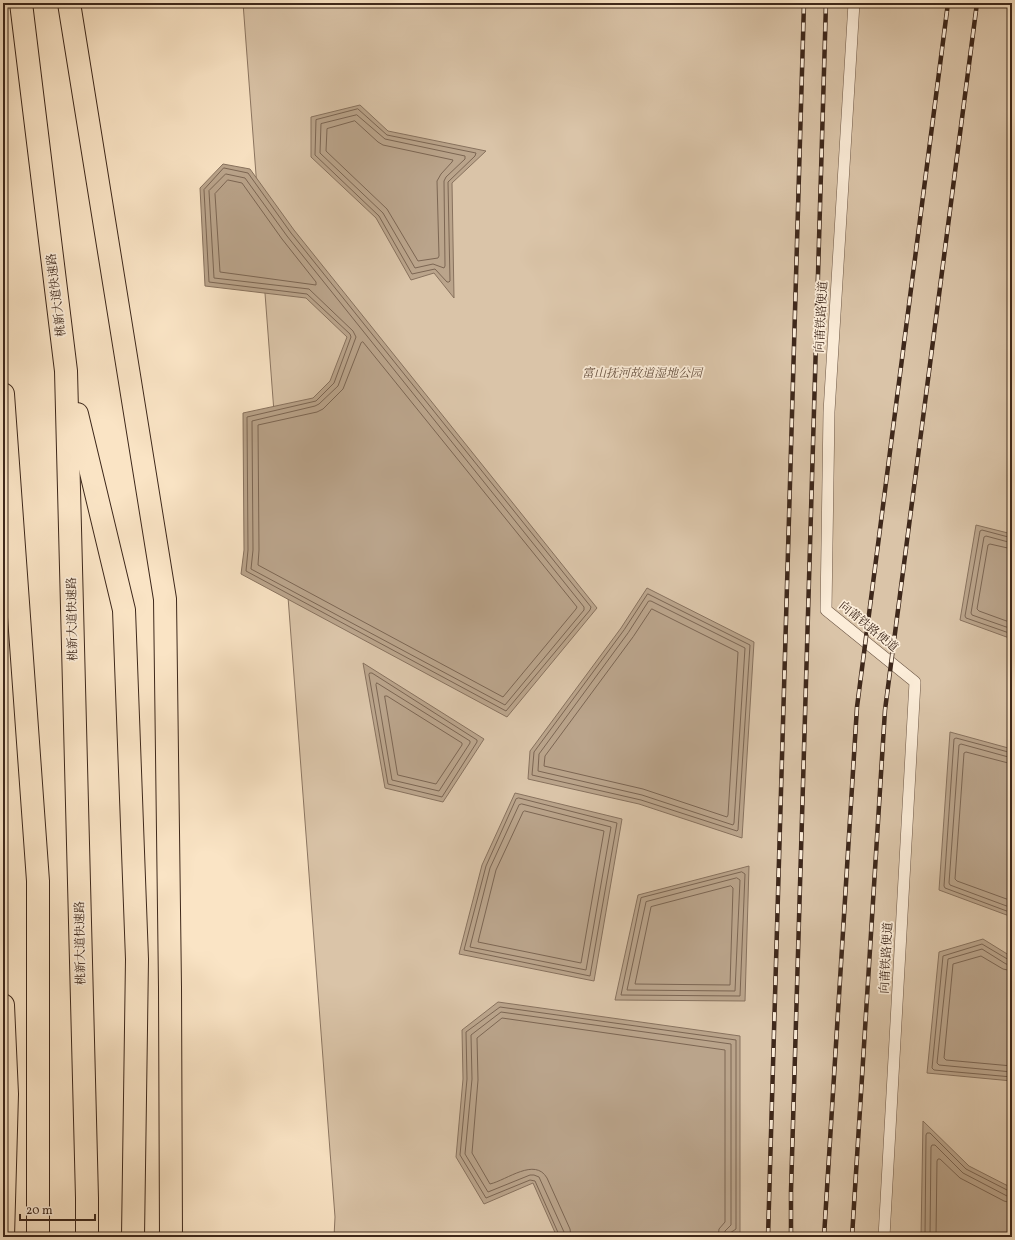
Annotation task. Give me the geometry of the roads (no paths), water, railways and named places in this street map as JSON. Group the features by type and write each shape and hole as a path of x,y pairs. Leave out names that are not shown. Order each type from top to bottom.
{"main road":[{"name":"桃新大道快速路","path":"21,3 66,371 88,1198 87,1237"},
{"path":"69,3 165,599 170,987 171,1237"},
{"path":"66,371 124,610 137,959 133,1237"},
{"path":"3,394 38,881 38,1237"},
{"path":"3,1005 7,1094 3,1237"}],"lane":[{"name":"向莆铁路便道","path":"854,3 829,412 826,610 915,682 884,1237"}],"water":[{"path":"360,105 388,131 486,151 452,183 454,298 434,273 411,280 376,218 311,157 311,117"},
{"path":"223,164 250,169 294,230 597,608 507,717 241,574 244,550 243,413 313,398 330,381 347,337 306,298 205,286 200,188"},
{"path":"976,525 1012,534 1012,639 960,620"},
{"path":"647,588 754,642 742,838 639,804 528,779 530,751 621,628"},
{"path":"363,663 484,739 443,802 385,788"},
{"path":"950,732 1012,749 1012,917 939,890"},
{"path":"515,793 622,819 594,981 459,954 482,865"},
{"path":"749,866 745,1001 615,1000 638,895"},
{"path":"983,939 1012,957 1012,1081 927,1073 939,952"},
{"path":"498,1002 740,1036 740,1233 727,1237 557,1237 533,1183 484,1204 456,1157 463,1079 462,1030"},
{"path":"923,1121 969,1166 1012,1188 1012,1237 921,1237"}],"railway":[{"path":"768,1237 804,3"},
{"path":"791,1237 791,1191 826,3"},
{"path":"824,1237 857,707 948,3"},
{"path":"852,1237 885,710 977,3"}],"park label":[{"name":"富山抚河故道湿地公园","path":"642,374"}]}
